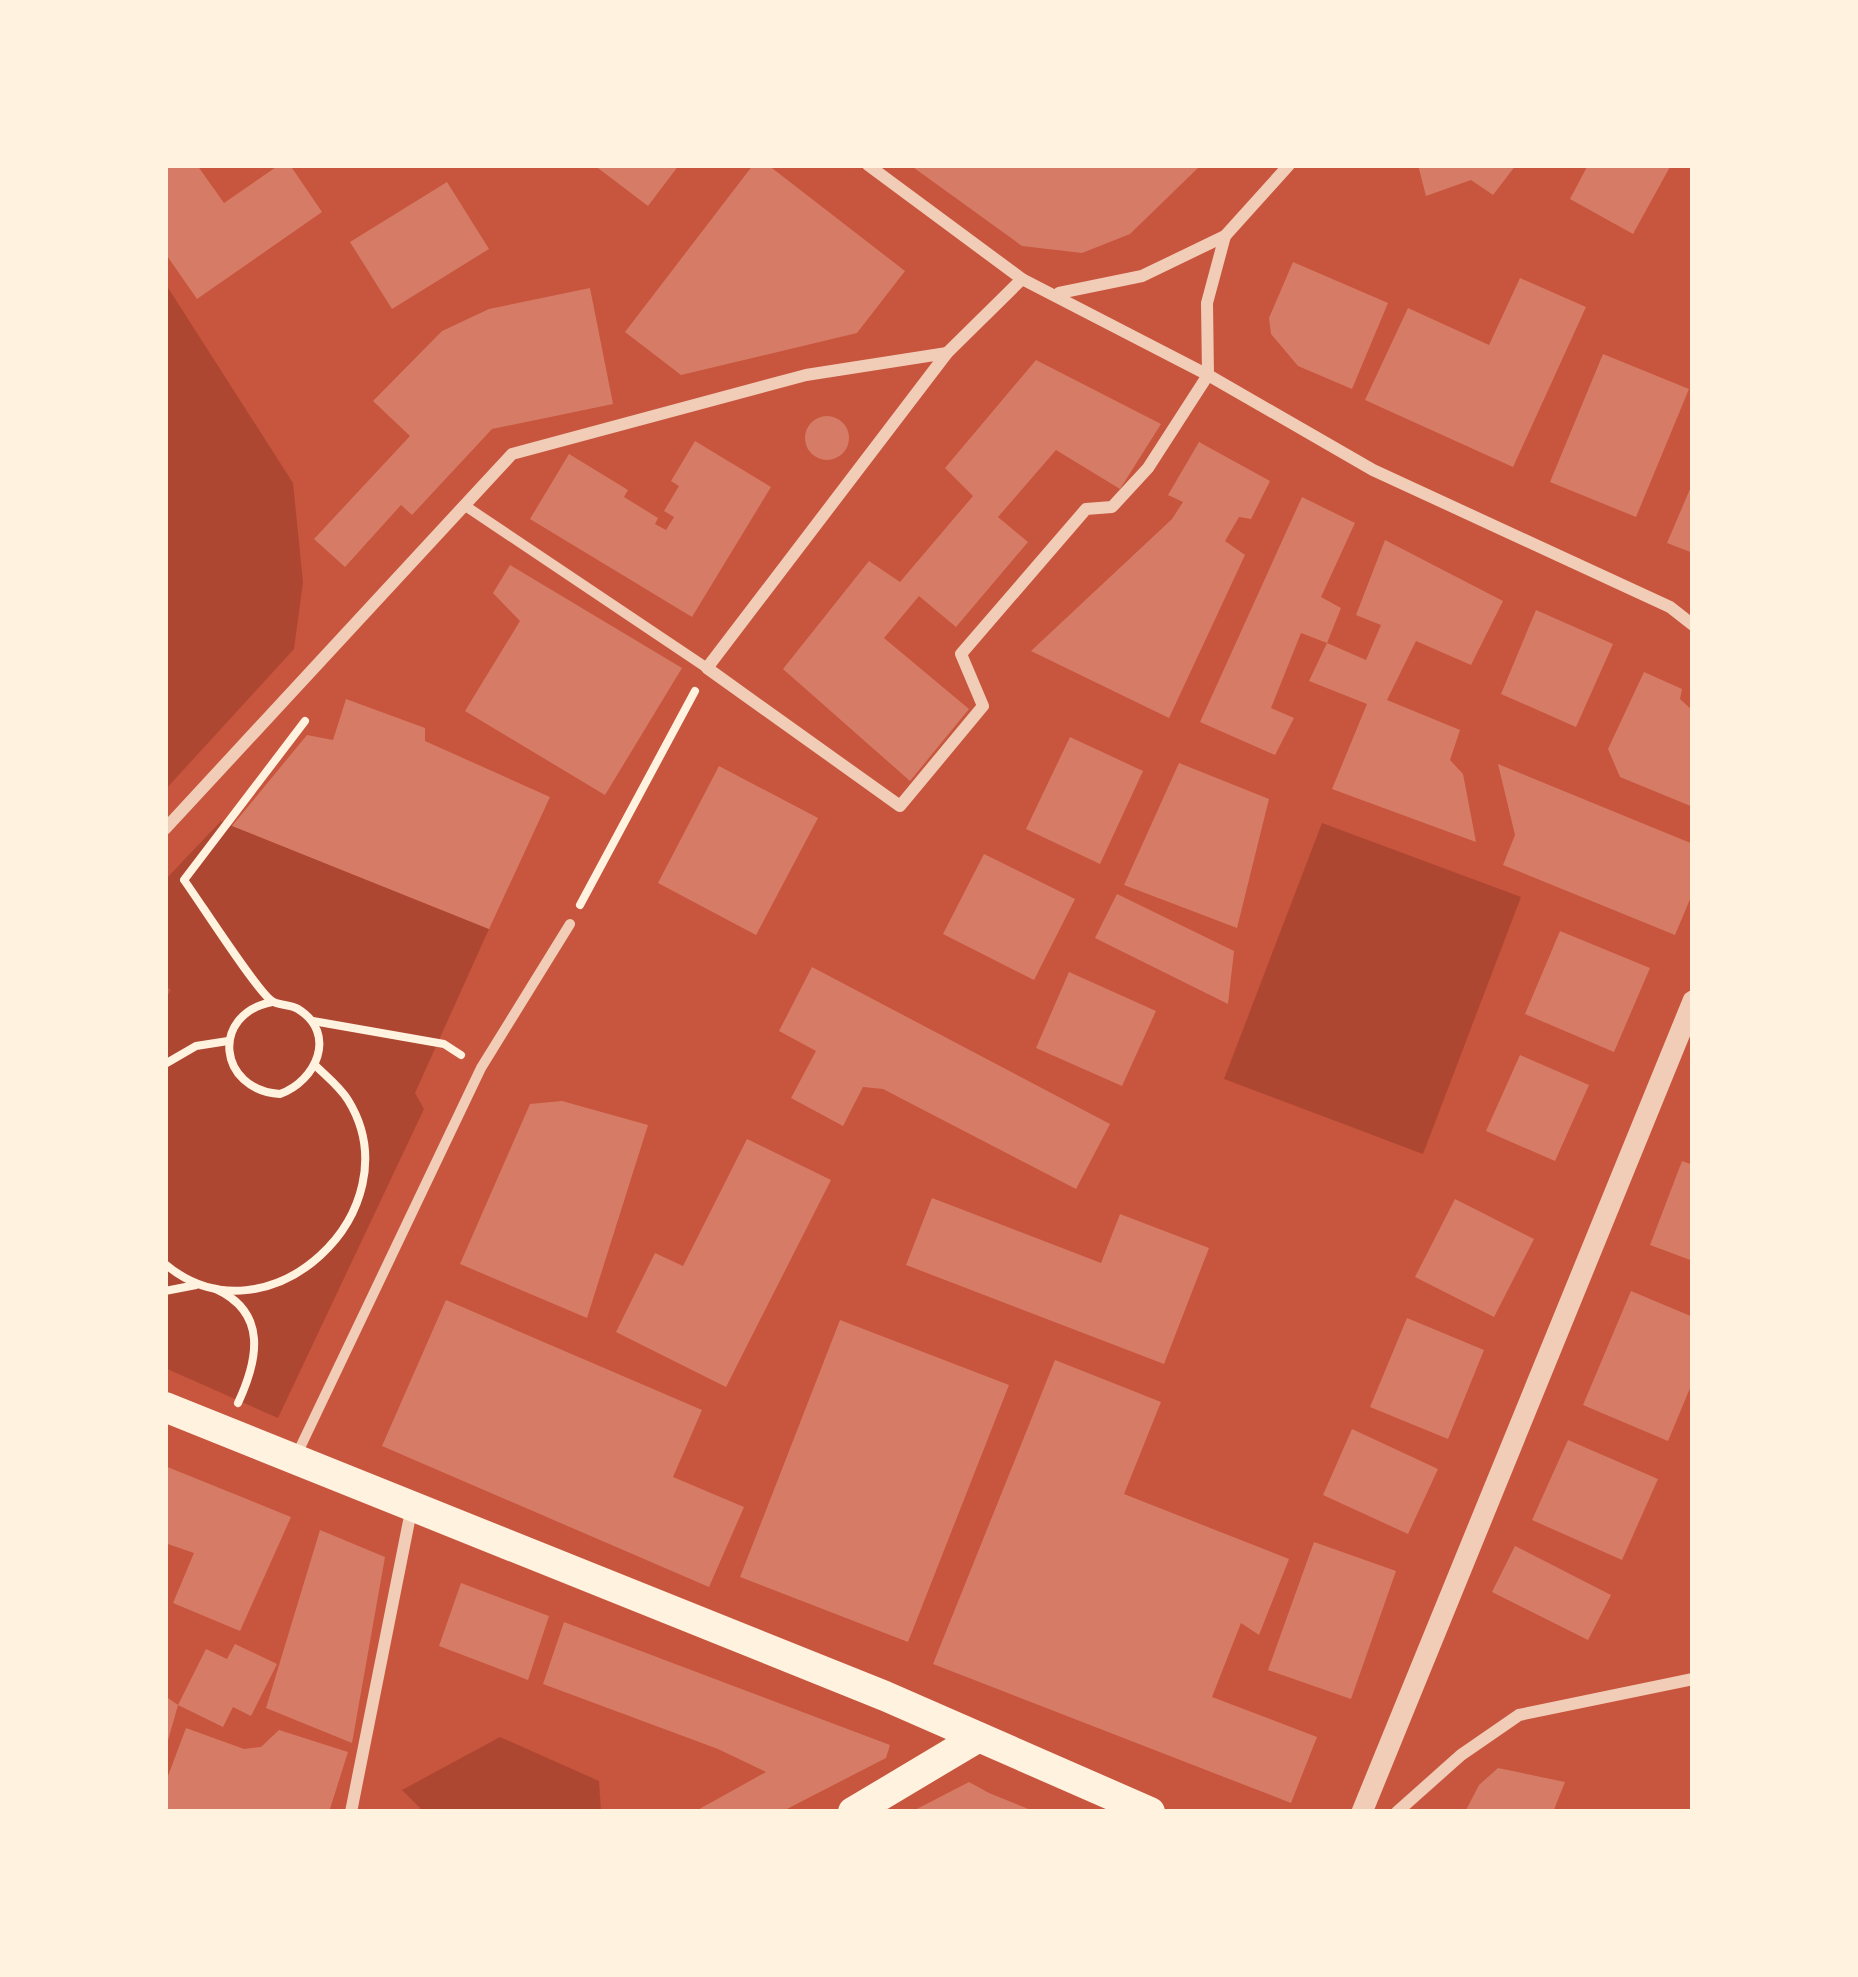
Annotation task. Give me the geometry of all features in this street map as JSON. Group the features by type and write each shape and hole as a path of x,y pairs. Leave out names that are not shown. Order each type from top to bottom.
{"main road":[{"path":"165,1407 1150,1812"},
{"path":"853,1812 977,1738"}],"street":[{"path":"868,165 1022,279 1058,293 1373,470 1670,607 1693,625"},
{"path":"1058,293 1142,276 1226,236 1289,165"},
{"path":"464,506 707,668 900,806 983,706 961,655 1086,509 1112,507 1148,468 1208,375 1207,303 1226,236"},
{"path":"707,668 947,353 1022,279"},
{"path":"165,829 512,454 806,375 947,353"},
{"path":"295,1460 481,1068 570,924"},
{"path":"1362,1812 1693,1001"},
{"path":"351,1812 412,1505"},
{"path":"1397,1812 1461,1754 1520,1715 1692,1676"}],"path":[{"path":"570,924 707,668"},
{"path":"272,1001 244,1012 228,1041 238,1078 264,1093 295,1089 316,1066 320,1051 311,1021 300,1010 272,1001 184,880 308,718"},
{"path":"311,1021 444,1044 481,1068"},
{"path":"165,1064 196,1046 228,1041"},
{"path":"165,1292 210,1286 250,1290 289,1279 322,1258 350,1225 364,1184 363,1140 348,1100 316,1066"},
{"path":"165,1264 244,1309 257,1351 225,1431"}],"shaded area":[{"path":"165,283 293,483 303,582 294,649 165,790"},
{"path":"221,821 489,929 415,1093 424,1109 278,1418 165,1368 165,999 171,990 165,985 165,880"},
{"path":"1322,823 1521,897 1423,1154 1224,1079"},
{"path":"500,1737 599,1781 601,1812 424,1812 402,1790"}],"building":[{"path":"165,165 197,165 224,203 279,165 290,165 322,212 197,299 165,253"},
{"path":"594,165 679,165 648,206"},
{"path":"753,165 768,165 905,271 857,333 681,375 625,332"},
{"path":"910,165 1201,165 1130,234 1082,253 1022,246"},
{"path":"1418,165 1516,165 1493,195 1471,180 1426,196"},
{"path":"1588,165 1671,165 1633,234 1570,199"},
{"path":"447,182 489,249 392,309 350,242"},
{"path":"1293,262 1388,303 1352,389 1298,366 1271,334 1269,318"},
{"path":"1520,278 1586,307 1513,467 1365,400 1408,308 1489,345"},
{"path":"590,288 613,404 492,429 412,515 401,505 345,567 314,539 410,436 373,401 442,331 489,309"},
{"path":"1603,354 1689,389 1636,517 1550,482"},
{"path":"1036,360 1161,424 1120,489 1056,450 998,517 1028,542 956,627 919,596 884,638 969,709 910,781 783,669 869,561 900,582 973,496 945,468"},
{"path":"827,416 843,422 849,438 843,454 827,460 811,454 805,438 811,422"},
{"path":"695,441 771,487 692,617 530,519 569,454 628,490 624,497 658,518 655,524 666,530 674,517 664,511 679,486 671,481"},
{"path":"1199,442 1270,481 1251,519 1239,517 1225,541 1245,555 1169,718 1031,651 1172,519 1183,502 1168,495"},
{"path":"1693,482 1693,553 1667,543"},
{"path":"1302,497 1355,523 1321,597 1341,608 1327,643 1301,633 1271,708 1294,718 1275,755 1200,722"},
{"path":"1385,540 1503,601 1471,665 1416,641 1387,700 1460,730 1450,760 1463,774 1476,842 1332,789 1367,704 1309,681 1327,643 1366,660 1381,625 1356,615"},
{"path":"510,565 682,668 605,795 465,711 520,621 493,593"},
{"path":"1536,610 1613,644 1576,727 1501,694"},
{"path":"1644,672 1682,689 1680,699 1693,711 1693,807 1620,777 1608,749"},
{"path":"346,699 425,728 425,741 550,797 489,929 232,826 307,735 333,740"},
{"path":"1070,737 1143,771 1100,864 1026,829"},
{"path":"1179,763 1269,799 1237,928 1124,885"},
{"path":"1498,764 1693,844 1693,892 1675,935 1503,865 1515,835"},
{"path":"719,766 818,818 756,935 658,883"},
{"path":"984,854 1075,899 1034,980 943,934"},
{"path":"1117,894 1234,951 1228,1004 1095,938"},
{"path":"1560,931 1650,968 1614,1052 1525,1014"},
{"path":"812,967 1110,1124 1076,1189 883,1089 863,1087 843,1126 791,1098 816,1051 779,1031"},
{"path":"1069,972 1156,1011 1122,1086 1036,1048"},
{"path":"1520,1055 1589,1085 1555,1161 1486,1131"},
{"path":"562,1101 648,1125 587,1318 460,1264 530,1104"},
{"path":"747,1139 831,1180 726,1387 616,1332 655,1253 683,1266"},
{"path":"1682,1161 1693,1165 1693,1261 1650,1245"},
{"path":"932,1198 1101,1263 1120,1214 1209,1248 1164,1364 906,1265"},
{"path":"1455,1199 1534,1239 1494,1317 1415,1277"},
{"path":"1631,1291 1693,1317 1693,1381 1668,1441 1583,1405"},
{"path":"446,1300 702,1410 673,1477 744,1507 709,1587 382,1446"},
{"path":"1407,1318 1484,1350 1448,1439 1370,1407"},
{"path":"840,1320 1009,1385 908,1642 740,1577"},
{"path":"1055,1360 1161,1402 1124,1494 1289,1559 1259,1635 1241,1623 1212,1697 1317,1737 1291,1803 933,1664"},
{"path":"1352,1429 1438,1469 1408,1534 1323,1495"},
{"path":"1568,1440 1658,1479 1622,1560 1532,1520"},
{"path":"165,1466 291,1517 240,1631 173,1603 194,1553 165,1543"},
{"path":"320,1530 385,1557 352,1743 266,1708"},
{"path":"1314,1542 1396,1571 1351,1699 1268,1670"},
{"path":"1515,1546 1611,1595 1588,1640 1492,1592"},
{"path":"461,1583 549,1616 528,1680 439,1646"},
{"path":"564,1622 890,1745 886,1758 781,1812 694,1812 766,1772 718,1749 543,1684"},
{"path":"235,1644 277,1664 251,1716 233,1707 223,1727 178,1705 206,1649 227,1659"},
{"path":"165,1696 178,1705 165,1751"},
{"path":"186,1728 244,1749 261,1747 279,1730 348,1752 329,1812 165,1812 165,1784"},
{"path":"1498,1768 1565,1782 1553,1812 1465,1812 1479,1785"},
{"path":"969,1782 989,1793 1036,1812 911,1812"}]}
